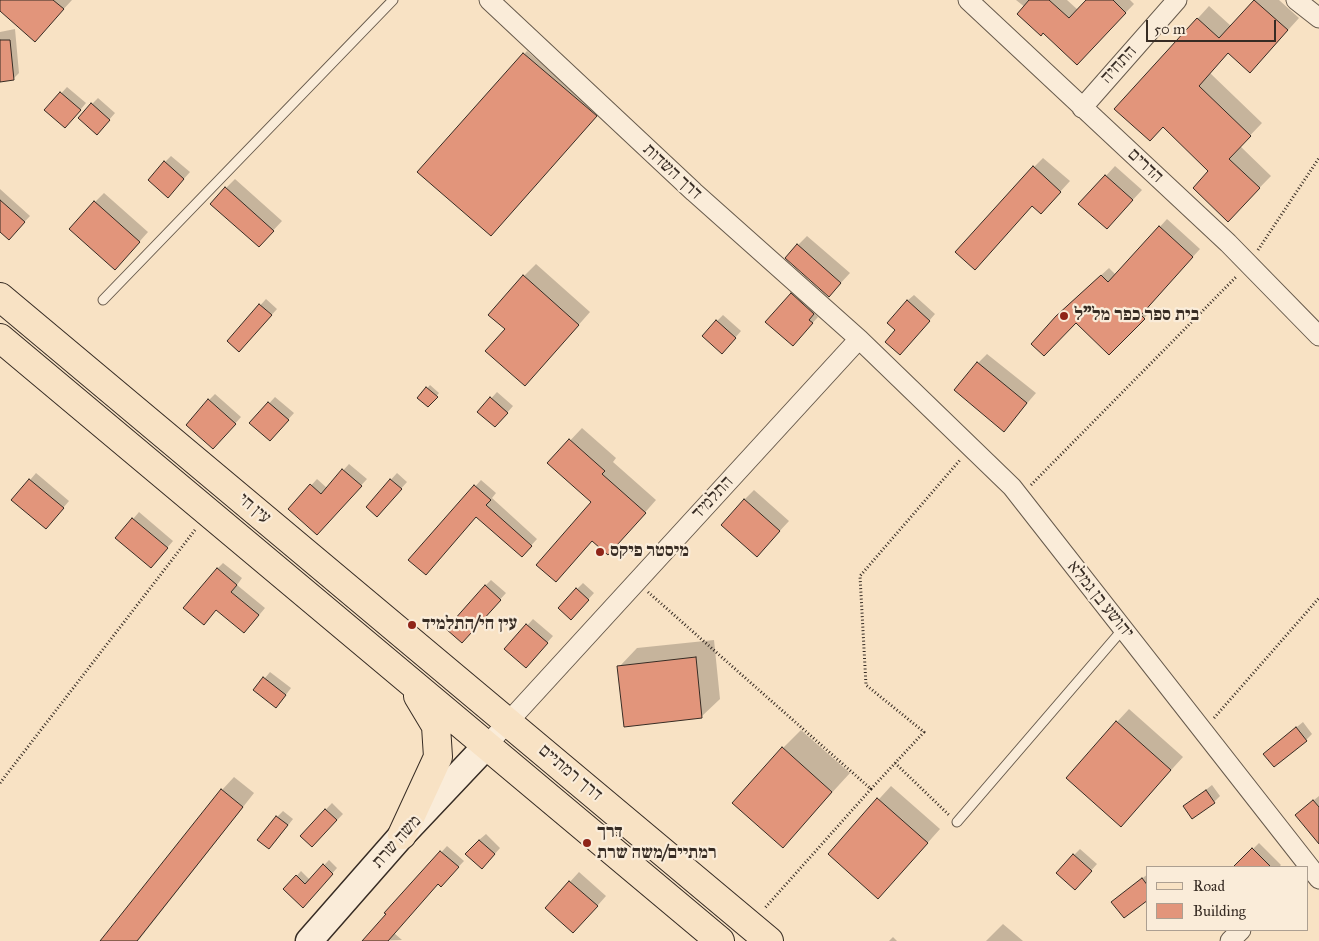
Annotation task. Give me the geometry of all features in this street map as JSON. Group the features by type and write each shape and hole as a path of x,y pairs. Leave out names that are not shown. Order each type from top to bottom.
{"main road":[{"name":"עין חי","path":"0,298 508,722"},
{"name":"עין חי","path":"0,338 487,744"},
{"path":"402,835 438,757 436,726 408,679"},
{"name":"דרך רמתיים","path":"508,722 760,933"},
{"name":"דרך רמתיים","path":"487,744 720,941"}],"street":[{"name":"דרך השדות","path":"489,0 694,192 859,339"},
{"name":"הדרים","path":"968,0 1249,264 1319,336"},
{"name":"התחיה","path":"1082,108 1177,0"},
{"path":"1296,0 1319,18"},
{"name":"יהושע בן גמלא","path":"859,339 1012,488 1308,866"},
{"name":"התלמיד","path":"487,744 859,339"},
{"name":"משה שרת","path":"309,941 402,835 487,744"},
{"path":"1230,941 1240,931"}],"lane":[{"path":"103,300 393,0"},
{"path":"957,822 1123,629"}],"path":[{"path":"1018,498 1249,264 1319,158"},
{"path":"760,933 871,789 924,732 866,684 860,576 970,448"},
{"path":"0,783 209,512"},
{"path":"636,582 871,789"},
{"path":"1203,730 1319,598"},
{"path":"895,763 957,822"}],"building":[{"path":"0,0 53,0 64,9 35,42 0,11"},
{"path":"1029,0 1049,0 1069,18 1086,0 1113,0 1126,13 1077,65 1043,33 1041,36 1017,14"},
{"path":"1254,0 1288,30 1250,73 1228,53 1199,86 1251,136 1229,159 1260,188 1228,222 1193,188 1208,171 1163,127 1150,141 1114,109 1197,18 1219,38"},
{"path":"0,40 10,40 14,80 0,82"},
{"path":"523,53 597,116 491,236 417,172"},
{"path":"60,92 81,110 65,128 44,110"},
{"path":"91,103 110,120 97,135 78,118"},
{"path":"164,161 184,179 168,198 148,180"},
{"path":"1033,166 1061,192 1041,214 1032,206 975,270 955,252"},
{"path":"1105,175 1133,200 1107,229 1078,204"},
{"path":"225,187 274,231 259,247 210,204"},
{"path":"0,200 25,222 9,240 0,232"},
{"path":"94,201 140,242 115,270 69,229"},
{"path":"1159,226 1193,257 1141,315 1145,319 1109,355 1076,323 1044,356 1031,344 1056,316 1101,275 1108,282"},
{"path":"797,244 841,283 829,297 785,258"},
{"path":"523,275 579,325 525,386 485,351 505,329 488,315"},
{"path":"791,293 814,314 809,320 813,323 793,346 765,322"},
{"path":"907,300 930,321 900,355 885,342 895,330 887,323"},
{"path":"259,304 272,315 239,352 227,341"},
{"path":"716,320 736,338 722,354 702,336"},
{"path":"977,362 1027,403 1004,432 954,390"},
{"path":"426,387 438,397 428,407 417,398"},
{"path":"490,397 508,413 495,427 477,412"},
{"path":"208,399 236,424 213,449 186,425"},
{"path":"268,402 289,420 270,441 249,423"},
{"path":"569,439 605,471 602,474 646,513 608,555 592,541 556,582 536,565 591,502 547,463"},
{"path":"342,469 362,486 317,535 288,509 310,484 321,494"},
{"path":"29,479 64,508 46,529 11,500"},
{"path":"390,479 402,489 377,517 366,507"},
{"path":"474,485 491,500 486,505 532,546 522,557 476,517 426,575 408,560"},
{"path":"744,499 780,531 757,557 721,525"},
{"path":"132,518 168,548 151,568 115,538"},
{"path":"217,568 237,585 231,592 259,615 244,633 216,610 204,625 183,608"},
{"path":"485,585 501,600 462,643 446,629"},
{"path":"576,588 589,600 571,620 558,608"},
{"path":"526,624 548,643 526,668 504,649"},
{"path":"696,657 702,718 624,727 617,666"},
{"path":"263,677 286,695 276,708 253,690"},
{"path":"1116,721 1171,770 1121,827 1066,778"},
{"path":"1296,727 1307,741 1274,767 1263,754"},
{"path":"782,747 832,792 783,848 732,803"},
{"path":"221,789 243,807 137,941 100,941"},
{"path":"1206,790 1215,803 1192,819 1183,806"},
{"path":"877,798 928,843 878,899 828,854"},
{"path":"1313,800 1319,807 1319,844 1295,815"},
{"path":"325,809 337,820 312,847 300,836"},
{"path":"276,816 288,825 269,849 257,840"},
{"path":"479,840 495,854 482,869 465,854"},
{"path":"1252,848 1270,866 1234,866"},
{"path":"440,851 459,867 441,887 438,884 388,941 362,941 386,914 384,913"},
{"path":"1073,854 1092,871 1075,890 1056,873"},
{"path":"323,864 333,874 303,908 283,889 296,875 305,884"},
{"path":"1142,878 1146,883 1146,902 1124,918 1111,902"},
{"path":"569,881 598,906 573,933 545,908"}],"place":[{"name":"בית ספר כפר מל\"ל","path":"1064,316"},
{"name":"מיסטר פיקס","path":"600,552"},
{"name":"עין חי/התלמיד","path":"412,625"},
{"name":"דרך רמתיים/משה שרת","path":"587,843"}]}
